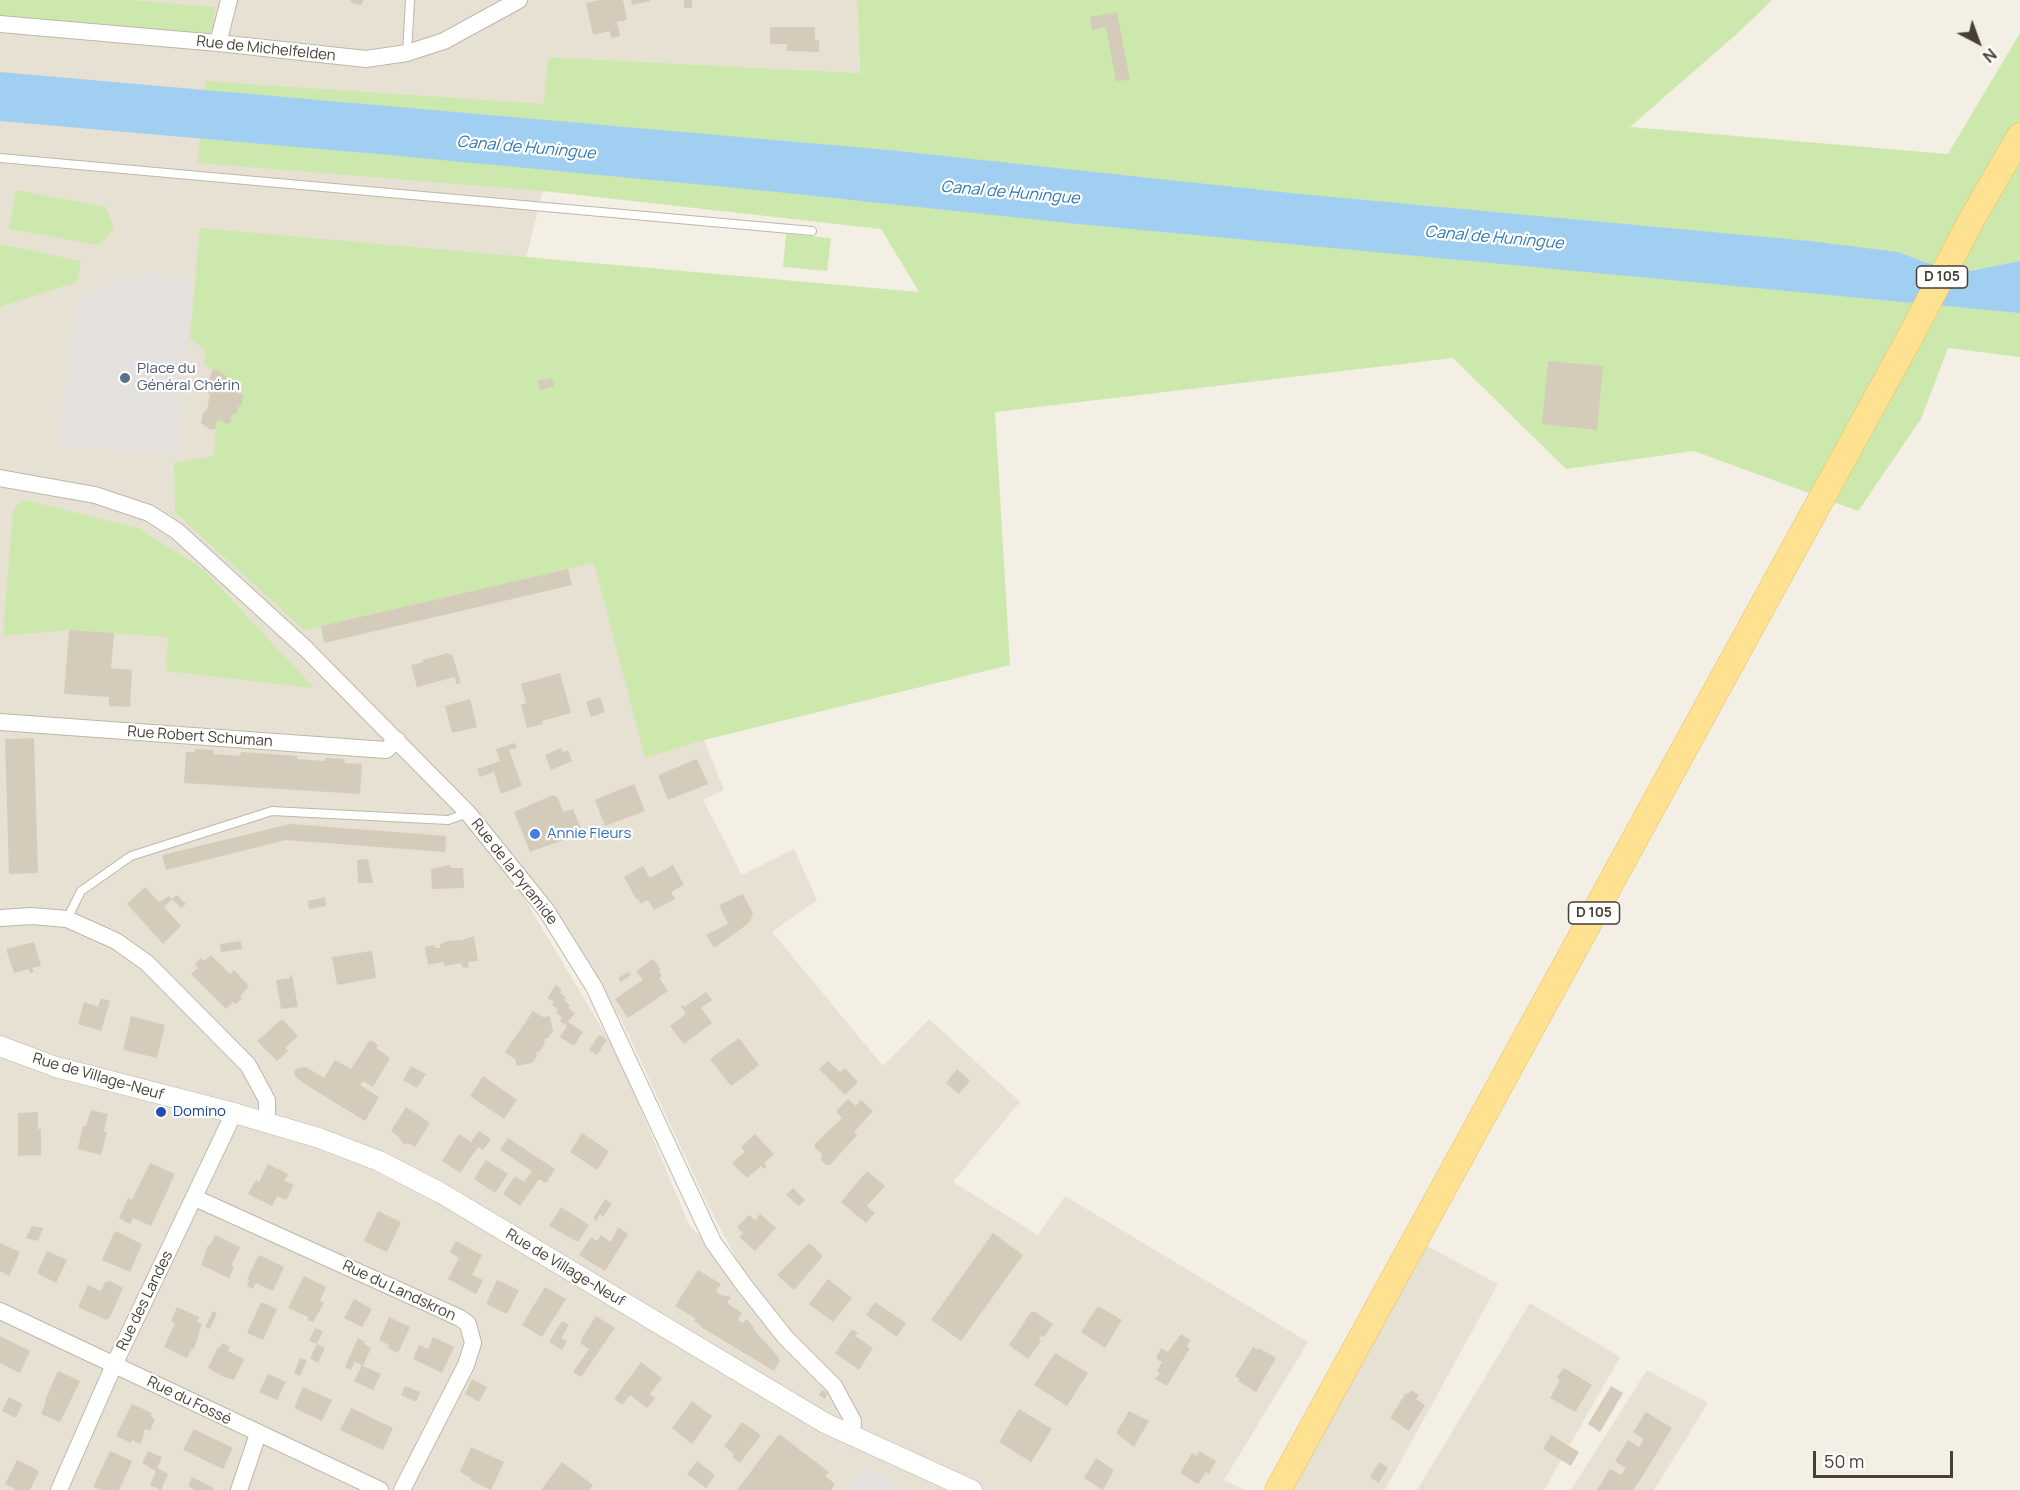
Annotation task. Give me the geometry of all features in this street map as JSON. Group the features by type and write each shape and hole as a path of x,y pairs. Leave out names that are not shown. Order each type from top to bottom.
{"main road":[{"name":"D 105","path":"1278,1490 1973,217 2020,136"}],"street":[{"path":"218,43 229,0"},
{"name":"Rue de Michelfelden","path":"0,24 218,43 366,59 407,53 444,41 519,0"},
{"name":"Rue de la Pyramide","path":"0,478 95,495 149,513 177,531 306,649 468,813 546,910 588,977 646,1094 714,1242 744,1286 785,1337 834,1386 853,1421 852,1437"},
{"name":"Rue Robert Schuman","path":"0,722 386,750 397,740"},
{"path":"0,918 32,916 67,919 116,941 147,963 248,1065 267,1100 267,1123"},
{"name":"Rue de Village-Neuf","path":"0,1046 56,1067 234,1113 319,1138 379,1161 441,1194 825,1423 972,1490"},
{"name":"Rue des Landes","path":"59,1490 114,1365 234,1113"},
{"name":"Rue du Landskron","path":"195,1198 460,1318 468,1324 473,1343 466,1365 402,1490"},
{"name":"Rue du Fossé","path":"0,1311 380,1490"},
{"path":"239,1490 258,1434"}],"lane":[{"path":"407,53 410,0"},
{"path":"0,158 812,231"},
{"path":"67,919 81,891 132,856 272,811 448,820 468,813"}],"shaded area":[{"path":"0,0 857,0 860,73 548,57 543,191 526,258 645,757 704,740 724,790 703,800 742,875 794,849 817,900 772,932 883,1066 929,1019 1020,1102 953,1182 1038,1235 1065,1196 1308,1342 1224,1480 1245,1490 0,1490","holes":["482,818 543,895 622,1021 706,1201 742,1269 690,1227 618,1055 530,908"]},
{"name":"Place du Général Chérin","path":"156,269 161,281 172,279 193,282 177,455 57,445 76,310 83,307 79,294"},
{"path":"1427,1246 1498,1284 1385,1490 1290,1490"},
{"path":"1530,1303 1620,1357 1544,1490 1417,1490"},
{"path":"1647,1370 1708,1403 1654,1490 1571,1490"},
{"path":"864,1465 877,1472 901,1490 845,1490"}],"green space":[{"path":"0,0 130,0 215,7 212,37 0,18"},
{"path":"857,0 1772,0 1739,32 1630,127 1948,154 2020,33 2020,357 1948,348 1921,419 1858,511 1694,451 1566,469 1453,358 995,412 1010,665 704,740 645,758 594,563 304,630 175,512 174,463 214,456 216,422 221,420 226,424 231,422 231,416 237,413 238,407 242,405 242,395 236,393 234,387 226,384 225,376 217,369 213,370 204,364 206,351 190,337 200,228 919,292 881,229 543,191 198,163 205,81 544,104 548,57 860,73"},
{"path":"16,190 106,207 114,229 99,245 9,229"},
{"path":"786,234 831,238 827,271 783,267"},
{"path":"0,244 81,261 77,282 0,307"},
{"path":"25,500 138,528 203,569 314,688 166,671 168,637 69,630 3,636 13,508"}],"water":[{"name":"Canal de Huningue","path":"0,72 888,150 1300,194 1809,241 1898,252 1927,263 1970,271 2020,261 2020,313 1068,223 768,191 0,121"}],"building":[{"path":"350,0 364,0 361,5 354,4"},
{"path":"600,0 623,0 627,20 617,22 620,36 611,38 610,31 593,35 586,3"},
{"path":"631,0 650,0 650,1 632,5"},
{"path":"684,0 692,0 692,8 684,8"},
{"path":"1117,12 1130,80 1116,81 1106,27 1092,30 1090,17"},
{"path":"770,27 815,27 815,41 819,40 819,52 787,51 787,44 770,44"},
{"path":"1548,361 1603,366 1597,430 1542,424"},
{"path":"217,369 226,376 226,384 234,387 236,393 243,395 242,405 238,407 237,413 231,416 231,422 226,424 221,420 216,422 216,429 211,430 201,423 203,413 207,410 210,394 205,391 206,379 210,378 212,371"},
{"path":"552,378 554,386 540,390 538,381"},
{"path":"568,569 572,585 324,643 321,626"},
{"path":"69,630 114,633 111,668 132,670 130,707 109,706 109,697 64,694"},
{"path":"448,653 452,654 461,683 456,684 455,677 417,687 411,665"},
{"path":"560,673 571,713 527,728 521,705 526,703 521,684"},
{"path":"600,697 605,712 591,717 586,702"},
{"path":"470,699 477,727 452,733 445,706"},
{"path":"34,738 38,873 9,874 5,739"},
{"path":"515,743 517,748 509,750 522,786 501,794 494,772 480,777 477,769 500,761 496,749"},
{"path":"561,748 563,752 568,750 572,761 551,770 545,755"},
{"path":"195,749 213,750 214,754 240,756 241,752 297,756 297,759 325,761 325,758 344,759 345,763 362,764 360,794 184,783 186,752 195,752"},
{"path":"697,759 708,784 668,800 658,775"},
{"path":"634,784 645,811 605,826 595,800"},
{"path":"553,795 558,798 563,812 573,809 583,833 530,852 514,812"},
{"path":"290,824 446,836 445,852 286,840 166,870 162,855"},
{"path":"368,859 373,883 358,883 357,860"},
{"path":"450,865 451,868 463,868 464,888 432,889 431,869"},
{"path":"673,865 684,885 671,892 675,899 654,910 648,900 641,904 636,899 624,877 643,866 650,878"},
{"path":"145,887 159,902 169,896 172,899 164,907 181,926 163,944 127,904"},
{"path":"743,894 753,914 749,923 714,948 706,935 728,924 719,905"},
{"path":"177,895 186,904 181,908 172,899"},
{"path":"325,897 326,906 309,909 308,901"},
{"path":"474,936 478,961 468,962 469,967 463,968 461,963 444,966 444,962 428,965 425,947 435,945 435,948 440,948 440,944 448,941"},
{"path":"241,941 242,949 221,952 220,944"},
{"path":"34,942 41,966 32,968 34,972 30,973 29,969 14,973 6,949"},
{"path":"372,951 376,978 337,985 332,957"},
{"path":"211,955 230,974 234,970 249,986 240,996 242,999 236,1004 233,1002 226,1009 191,974 198,968 195,964 201,958 204,961"},
{"path":"653,959 661,969 659,971 662,976 659,978 668,991 628,1018 615,999 643,980 636,971"},
{"path":"628,972 631,975 621,982 618,978"},
{"path":"292,975 298,1007 281,1009 276,980 290,978"},
{"path":"556,985 562,990 560,993 566,997 564,1000 570,1005 568,1008 575,1013 568,1022 583,1032 574,1046 560,1037 567,1026 560,1021 562,1017 556,1013 558,1009 552,1005 554,1002 547,998"},
{"path":"706,992 712,1000 701,1008 712,1023 684,1044 670,1026 686,1014 681,1006 684,1007"},
{"path":"101,998 110,1001 101,1031 78,1024 84,1002 98,1007"},
{"path":"533,1011 543,1017 550,1016 553,1031 548,1038 544,1039 545,1043 540,1051 536,1052 537,1056 532,1063 517,1066 515,1059 505,1052"},
{"path":"131,1016 165,1025 157,1058 123,1050"},
{"path":"282,1019 298,1036 285,1048 288,1051 277,1061 257,1041"},
{"path":"599,1035 607,1040 597,1055 589,1050"},
{"path":"739,1038 759,1065 731,1086 710,1059"},
{"path":"370,1040 378,1045 376,1048 390,1058 373,1087 363,1081 360,1085 379,1097 365,1121 295,1076 294,1072 297,1068 306,1067 324,1078 335,1060 351,1069"},
{"path":"828,1061 840,1072 845,1068 858,1082 845,1095 819,1069"},
{"path":"411,1066 426,1074 417,1088 403,1080"},
{"path":"957,1069 970,1081 959,1094 946,1083"},
{"path":"483,1076 517,1100 504,1119 470,1096"},
{"path":"848,1099 856,1106 861,1100 873,1111 854,1132 857,1135 830,1165 826,1165 821,1160 822,1154 815,1148 815,1144 842,1118 836,1111"},
{"path":"406,1107 430,1123 415,1147 408,1143 404,1145 391,1131"},
{"path":"91,1110 108,1114 104,1131 107,1132 101,1155 78,1149 83,1126 86,1126"},
{"path":"38,1112 38,1129 41,1129 41,1155 18,1156 18,1113"},
{"path":"479,1131 491,1139 483,1150 478,1147 460,1173 442,1161 459,1134 471,1142"},
{"path":"582,1133 609,1151 597,1170 570,1152"},
{"path":"755,1134 774,1154 764,1163 767,1166 764,1169 761,1166 747,1178 732,1163 745,1152 741,1147"},
{"path":"508,1138 555,1169 546,1183 539,1179 520,1206 503,1194 515,1176 524,1182 532,1171 500,1150"},
{"path":"486,1160 508,1174 495,1193 474,1179"},
{"path":"150,1163 175,1174 151,1226 133,1218 130,1224 119,1218 128,1198 132,1200"},
{"path":"268,1164 288,1174 284,1181 294,1185 286,1200 277,1196 272,1206 248,1194 256,1180 259,1182"},
{"path":"867,1171 885,1186 867,1206 875,1213 866,1223 841,1202"},
{"path":"793,1188 805,1200 799,1206 786,1195"},
{"path":"605,1199 612,1204 603,1217 600,1214 596,1221 593,1218"},
{"path":"561,1207 589,1225 578,1242 549,1226"},
{"path":"378,1211 401,1222 387,1252 364,1241"},
{"path":"760,1214 776,1228 755,1251 739,1237 743,1233 737,1227 749,1215 755,1220"},
{"path":"32,1226 43,1228 38,1241 26,1238"},
{"path":"618,1227 628,1234 605,1271 579,1255 591,1237 597,1241 601,1235 611,1242"},
{"path":"115,1231 142,1244 130,1272 102,1260"},
{"path":"993,1233 1023,1255 961,1341 931,1320"},
{"path":"215,1235 240,1247 231,1266 234,1267 229,1278 201,1265 208,1245"},
{"path":"456,1241 482,1255 472,1275 483,1280 476,1294 448,1279 459,1258 450,1252"},
{"path":"0,1243 20,1252 9,1276 0,1271"},
{"path":"809,1243 823,1256 794,1290 777,1275"},
{"path":"47,1251 67,1260 56,1283 37,1273"},
{"path":"259,1255 284,1267 273,1291 256,1283 253,1289 247,1286 249,1280 247,1279"},
{"path":"698,1270 721,1284 716,1291 720,1295 731,1297 727,1303 742,1313 738,1320 743,1323 747,1319 775,1353 780,1360 774,1371 701,1327 694,1321 695,1318 675,1306"},
{"path":"304,1276 326,1287 320,1301 324,1303 313,1322 307,1320 308,1317 288,1308"},
{"path":"828,1279 852,1298 833,1322 809,1304"},
{"path":"497,1280 519,1290 507,1314 486,1304"},
{"path":"110,1281 123,1288 110,1317 106,1320 78,1307 88,1285 101,1291 105,1282"},
{"path":"545,1287 566,1299 542,1337 522,1325"},
{"path":"354,1299 372,1309 362,1327 344,1318"},
{"path":"261,1302 277,1309 263,1340 247,1333"},
{"path":"875,1302 906,1323 897,1337 866,1315"},
{"path":"1098,1306 1122,1320 1105,1348 1081,1332"},
{"path":"177,1307 199,1317 197,1322 202,1324 194,1349 192,1348 187,1358 164,1347 175,1324 171,1321"},
{"path":"213,1311 217,1313 210,1329 205,1327"},
{"path":"1031,1312 1035,1312 1053,1324 1044,1337 1041,1336 1039,1339 1041,1341 1028,1359 1009,1345"},
{"path":"596,1316 615,1328 581,1377 573,1372 589,1349 580,1343"},
{"path":"389,1317 410,1327 398,1353 379,1340"},
{"path":"562,1321 569,1325 561,1338 567,1341 562,1350 549,1342"},
{"path":"315,1328 323,1331 317,1344 309,1341"},
{"path":"852,1329 858,1333 855,1336 873,1348 859,1370 835,1353"},
{"path":"1181,1334 1190,1340 1187,1347 1190,1348 1167,1386 1155,1379 1160,1373 1157,1371 1162,1362 1156,1358 1161,1348 1168,1352"},
{"path":"0,1336 30,1351 20,1373 0,1363"},
{"path":"433,1337 454,1347 442,1373 413,1359 419,1345 428,1349"},
{"path":"358,1338 371,1348 363,1366 381,1374 373,1390 354,1381 362,1365 355,1362 351,1370 345,1367"},
{"path":"222,1343 230,1347 228,1351 244,1359 234,1380 208,1368"},
{"path":"317,1344 325,1348 318,1363 310,1358"},
{"path":"1253,1347 1276,1358 1256,1392 1238,1381 1240,1379 1235,1376"},
{"path":"1055,1353 1088,1373 1067,1406 1034,1385"},
{"path":"300,1358 307,1361 300,1376 294,1373"},
{"path":"641,1362 662,1378 650,1394 655,1398 647,1408 630,1395 622,1405 614,1399"},
{"path":"1564,1368 1592,1385 1575,1412 1550,1398 1560,1380 1557,1377"},
{"path":"58,1371 80,1381 60,1422 41,1414"},
{"path":"268,1374 286,1382 277,1400 259,1392"},
{"path":"472,1379 487,1387 479,1402 465,1394"},
{"path":"405,1386 420,1392 416,1402 401,1395"},
{"path":"1611,1386 1623,1393 1600,1432 1588,1424"},
{"path":"303,1387 332,1400 322,1421 294,1408"},
{"path":"822,1390 828,1393 825,1399 819,1395"},
{"path":"1411,1390 1419,1395 1416,1399 1425,1405 1409,1431 1390,1418 1406,1393 1408,1394"},
{"path":"9,1397 22,1404 16,1418 2,1411"},
{"path":"692,1401 712,1416 692,1444 672,1428"},
{"path":"132,1404 152,1413 150,1416 155,1419 150,1431 145,1429 143,1432 145,1433 140,1444 132,1440 131,1443 116,1436"},
{"path":"351,1408 393,1428 383,1450 340,1430"},
{"path":"1019,1409 1052,1429 1031,1462 999,1442"},
{"path":"1129,1411 1149,1421 1134,1447 1116,1433"},
{"path":"1646,1412 1672,1428 1642,1477 1633,1490 1597,1490 1610,1469 1621,1475 1626,1468 1615,1461 1628,1440 1639,1447 1644,1439 1633,1432"},
{"path":"742,1422 761,1435 740,1463 724,1446"},
{"path":"194,1429 233,1448 223,1469 183,1450"},
{"path":"779,1434 829,1472 825,1476 835,1484 831,1490 737,1490"},
{"path":"1551,1435 1579,1452 1571,1466 1543,1449"},
{"path":"471,1447 504,1462 491,1490 470,1480 471,1478 460,1472"},
{"path":"110,1451 132,1461 119,1490 101,1490 93,1487"},
{"path":"148,1451 162,1457 157,1468 168,1474 161,1490 150,1485 156,1471 142,1463"},
{"path":"1199,1451 1216,1461 1209,1474 1206,1472 1198,1484 1180,1473 1192,1453 1197,1456"},
{"path":"1096,1458 1114,1470 1103,1490 1084,1478"},
{"path":"17,1460 39,1471 30,1490 17,1490 5,1484"},
{"path":"697,1461 715,1475 706,1488 687,1474"},
{"path":"562,1462 593,1485 589,1490 541,1490"},
{"path":"1379,1462 1388,1467 1379,1483 1370,1477"},
{"path":"192,1477 214,1488 213,1490 195,1490 188,1486"}],"place":[{"name":"Place du Général Chérin","path":"125,378"},
{"name":"Annie Fleurs","path":"535,834"},
{"name":"Domino","path":"161,1112"}]}
